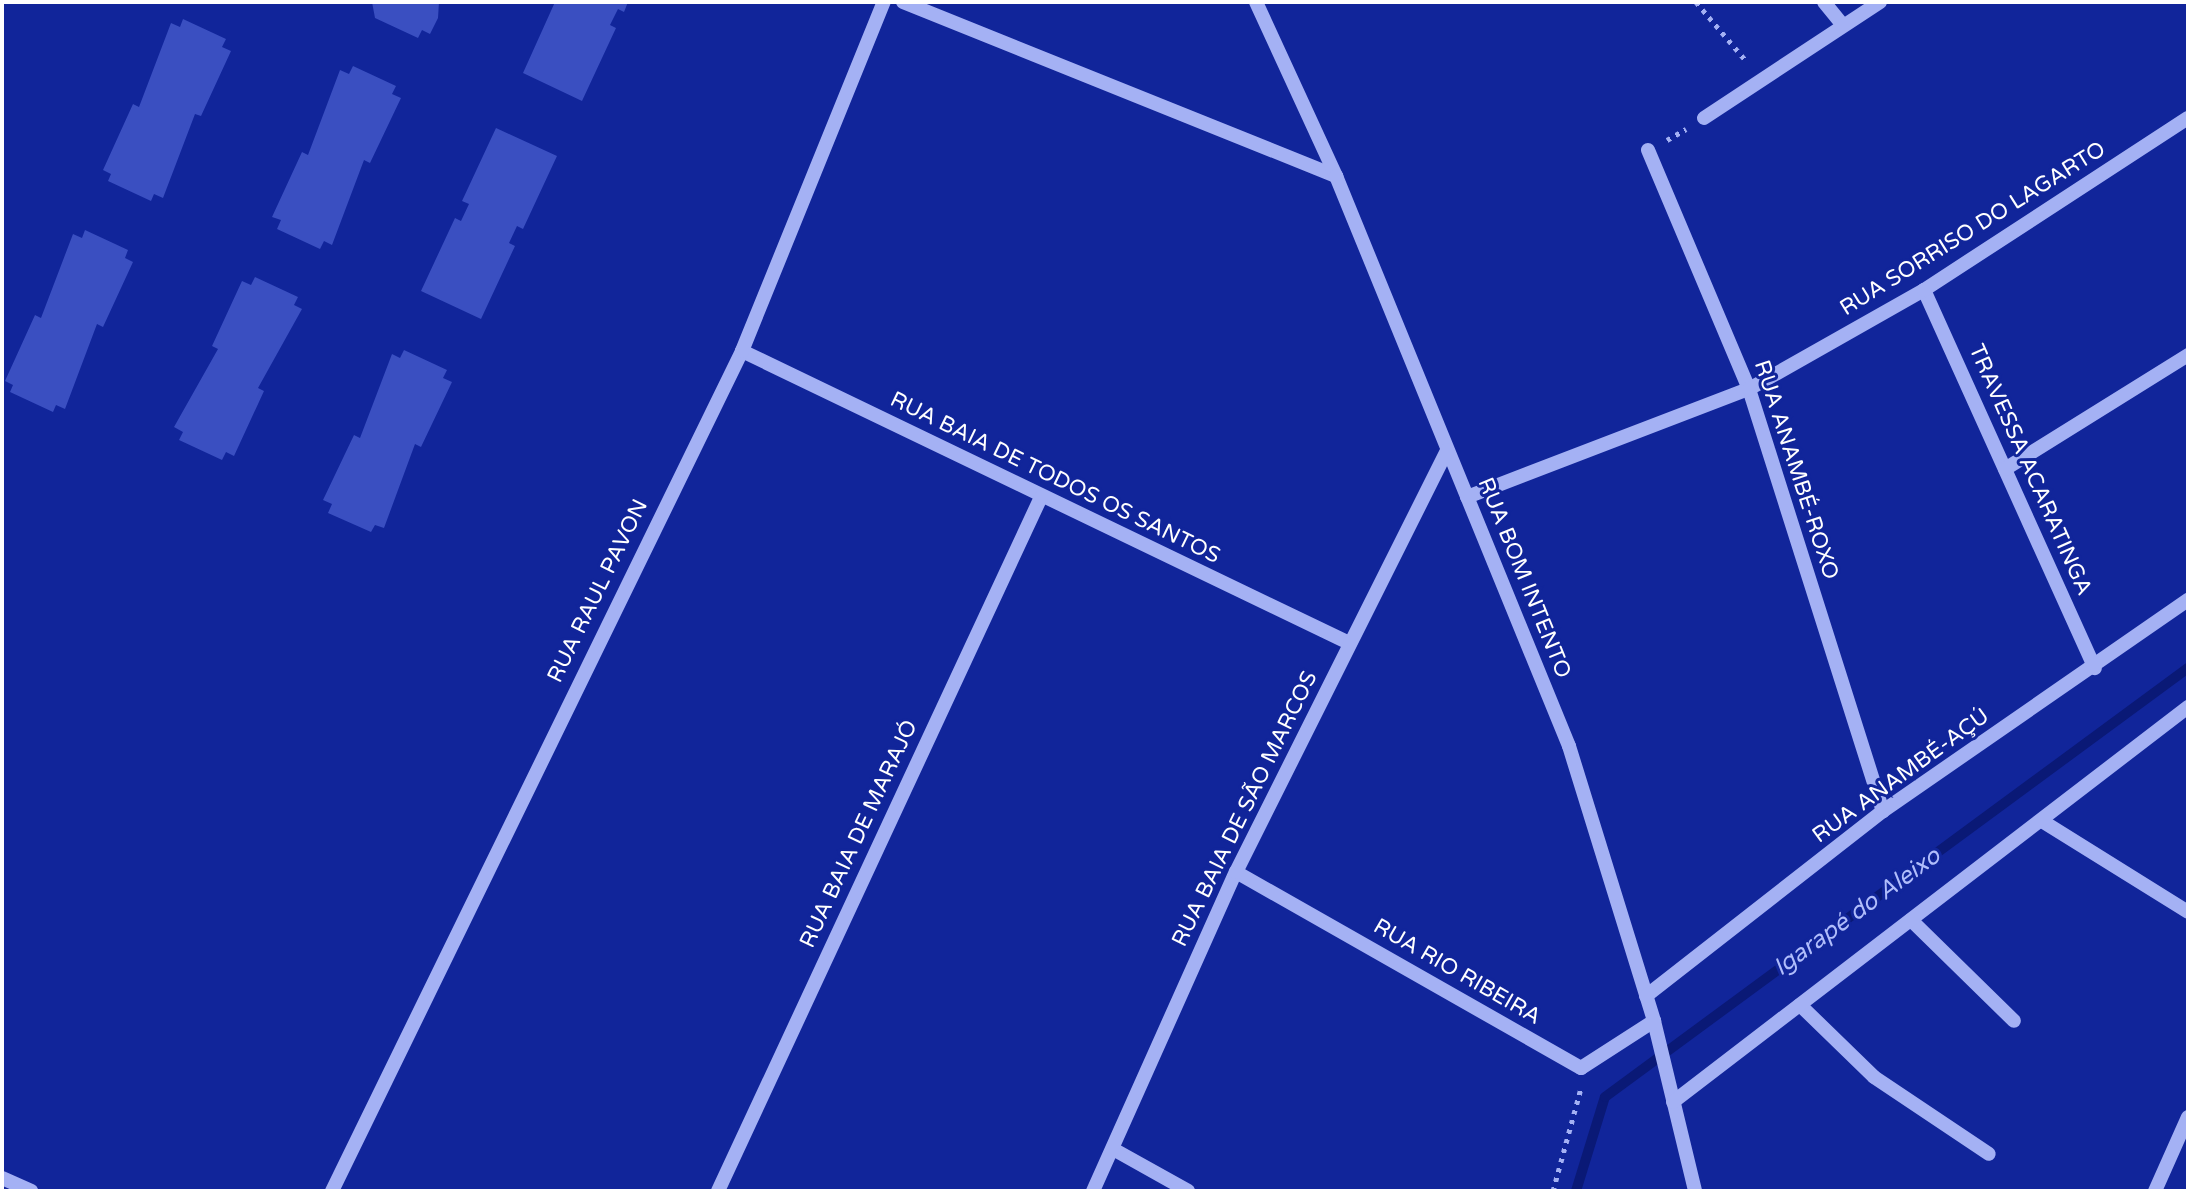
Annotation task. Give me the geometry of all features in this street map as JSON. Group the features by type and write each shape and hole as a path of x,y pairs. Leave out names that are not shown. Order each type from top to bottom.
{"street":[{"name":"RUA RAUL PAVON","path":"332,1191 742,351 884,2"},
{"path":"903,2 1336,176"},
{"name":"RUA BOM INTENTO","path":"1256,2 1336,176 1569,746 1654,1021 1695,1191"},
{"path":"1824,2 1840,22"},
{"path":"1704,118 1840,22 1880,2"},
{"name":"RUA SORRISO DO LAGARTO","path":"1467,497 1749,389 1924,290 2188,118"},
{"name":"RUA ANAMBÉ-ROXO","path":"1648,150 1749,389 1883,811"},
{"name":"TRAVESSA ACARATINGA","path":"1924,290 2095,668"},
{"name":"RUA BAIA DE TODOS OS SANTOS","path":"742,351 1349,643"},
{"path":"2005,469 2188,355"},
{"name":"RUA BAIA DE SÃO MARCOS","path":"1093,1191 1236,872 1447,450"},
{"name":"RUA BAIA DE MARAJÓ","path":"718,1191 1041,497"},
{"name":"RUA ANAMBÉ-AÇÚ","path":"1646,996 1883,811 2095,668 2188,600"},
{"path":"1671,1096 1800,1005 2188,707"},
{"path":"2042,821 2188,912"},
{"name":"RUA RIO RIBEIRA","path":"1236,872 1581,1068"},
{"path":"1911,920 2014,1021"},
{"path":"1800,1005 1874,1077 1989,1154"},
{"path":"1581,1068 1654,1021"},
{"path":"2155,1191 2188,1117"},
{"path":"1113,1149 1188,1191"},
{"path":"2,1178 31,1191"}],"path":[{"path":"1696,2 1750,66"},
{"path":"1648,150 1704,118"},
{"path":"1553,1191 1581,1097 1581,1068"}],"building":[{"path":"372,2 439,2 438,18 430,34 422,30 418,38 375,18"},
{"path":"555,2 628,2 624,12 618,9 610,25 616,28 582,101 523,73"},
{"path":"183,19 226,39 222,47 231,51 201,116 195,114 163,198 154,194 151,201 108,181 111,174 103,170 133,104 139,107 171,23 180,27"},
{"path":"353,66 396,86 392,94 401,98 370,163 364,160 332,245 324,241 320,249 277,229 281,220 272,217 302,152 308,155 340,70 349,74"},
{"path":"496,128 557,156 523,229 517,226 509,243 515,246 481,319 421,291 455,218 461,221 469,204 462,201"},
{"path":"85,230 128,250 125,258 133,262 103,327 97,324 65,409 56,405 53,412 10,392 13,385 5,381 35,315 41,318 73,234 82,238"},
{"path":"255,277 298,297 294,305 302,309 258,388 264,391 234,456 226,452 222,460 179,440 183,432 174,427 218,349 212,346 242,281 251,285"},
{"path":"404,350 447,370 443,378 452,382 421,447 415,444 384,528 375,525 371,532 328,513 332,504 323,500 354,435 360,438 392,354 400,358"}],"waterway":[{"name":"Igarapé do Aleixo","path":"1576,1191 1605,1097 2188,668"}]}
